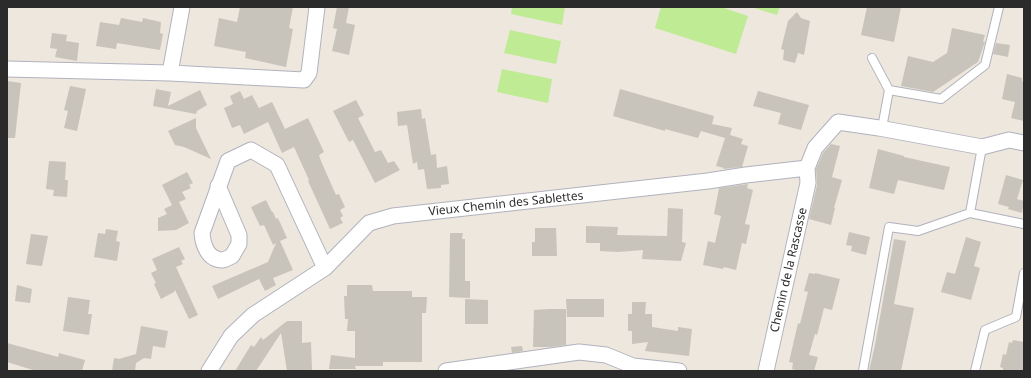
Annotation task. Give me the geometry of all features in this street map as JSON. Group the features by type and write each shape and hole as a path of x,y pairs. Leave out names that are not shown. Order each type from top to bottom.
{"street":[{"path":"170,73 182,7"},
{"path":"7,69 170,73 304,80 309,73 317,7"},
{"path":"807,168 815,148 845,123 882,128 982,147 1009,140 1024,143"},
{"path":"218,186 228,161 251,150 277,165 326,268"},
{"name":"Vieux Chemin des Sablettes","path":"209,371 231,336 253,315 326,268 369,223 393,216 708,181 807,168"},
{"name":"Chemin de la Rascasse","path":"766,371 808,183 807,168"},
{"path":"446,371 579,352 606,356 634,366 679,371"}],"lane":[{"path":"889,90 941,99 985,65 999,7"},
{"path":"872,58 889,90 882,128"},
{"path":"970,213 982,147"},
{"path":"863,371 889,227 918,231 970,213 1024,224"},
{"path":"975,371 985,330 1016,317 1024,273"}],"green space":[{"path":"512,7 565,7 562,25 511,14"},
{"path":"661,7 721,7 748,16 736,54 655,28"},
{"path":"751,7 780,7 777,15"},
{"path":"510,30 561,41 556,64 504,53"},
{"path":"502,69 552,79 548,103 497,92"}],"building":[{"path":"240,7 293,7 289,28 293,29 286,67 245,58 246,52 214,46 219,18 237,22"},
{"path":"337,7 349,7 346,23 355,25 349,55 332,51 337,29 333,28"},
{"path":"867,7 901,7 894,42 861,35"},
{"path":"797,12 801,18 810,21 804,55 798,53 795,63 783,60 784,50 781,49 788,21"},
{"path":"121,18 142,22 143,18 161,22 160,33 163,34 160,50 117,43 116,49 96,46 100,22 119,25"},
{"path":"952,28 985,35 983,41 985,42 978,62 933,92 901,86 908,56 933,62 947,53"},
{"path":"52,33 67,35 66,41 79,43 77,61 55,57 57,49 50,48"},
{"path":"996,43 1010,45 1008,57 993,54"},
{"path":"1007,74 1022,78 1022,81 1024,82 1024,121 1011,118 1015,102 1002,99"},
{"path":"7,81 21,83 15,138 7,138"},
{"path":"70,86 86,89 77,131 64,128 68,111 64,110"},
{"path":"156,89 171,92 168,106 200,90 207,105 197,111 196,114 153,106"},
{"path":"620,89 714,116 712,124 732,128 730,135 743,139 741,144 748,146 742,167 723,169 724,168 716,166 725,138 701,131 698,138 665,129 665,131 613,116"},
{"path":"240,91 244,99 252,95 259,108 272,102 285,129 308,118 324,152 319,155 321,161 336,195 339,194 345,207 340,210 343,216 340,218 343,223 330,229 294,147 282,153 268,122 244,134 240,125 232,128 224,108 233,104 230,96"},
{"path":"758,91 809,105 801,130 778,124 781,113 753,106"},
{"path":"356,100 364,115 358,118 375,152 381,150 388,163 394,161 400,170 375,183 353,140 349,142 333,111"},
{"path":"421,109 422,119 425,118 431,155 436,154 437,168 447,166 449,184 441,185 441,188 427,189 424,169 418,170 417,162 413,164 407,125 398,126 397,112"},
{"path":"196,118 196,128 211,159 184,147 175,145 168,131"},
{"path":"831,144 840,146 832,177 842,180 831,225 809,219 817,185 816,169 823,153"},
{"path":"878,149 904,157 950,167 944,190 898,180 894,194 869,188"},
{"path":"49,161 66,162 65,180 68,180 67,197 53,196 54,190 46,189"},
{"path":"187,172 193,183 189,185 191,188 182,192 186,199 179,202 189,223 176,230 158,231 158,218 167,214 164,209 172,205 162,185"},
{"path":"1006,175 1023,180 1017,199 1024,201 1022,213 998,204"},
{"path":"748,184 747,188 753,190 745,224 750,225 746,244 742,243 736,270 703,265 708,241 715,243 721,216 714,214 719,188"},
{"path":"266,200 276,219 278,218 287,238 280,241 293,270 273,278 276,285 265,291 259,279 218,299 212,286 268,262 276,243 273,245 264,225 260,226 251,207"},
{"path":"668,208 683,209 682,242 686,243 681,261 642,259 643,250 618,252 600,251 600,243 586,243 586,226 618,227 617,235 667,236"},
{"path":"535,228 556,228 557,256 532,256 532,242 535,242"},
{"path":"106,229 118,231 116,241 120,242 117,261 94,257 98,233 105,234"},
{"path":"849,232 870,237 866,255 851,251 852,246 846,245"},
{"path":"450,233 463,233 462,239 465,239 465,281 470,281 470,298 449,297"},
{"path":"31,234 48,236 42,266 26,264"},
{"path":"966,237 981,242 974,266 980,268 971,300 941,292 947,272 955,274"},
{"path":"894,239 906,241 894,304 914,308 901,371 869,371 875,345"},
{"path":"179,247 185,259 181,261 183,264 176,267 198,315 189,319 175,290 161,299 151,273 157,270 152,259"},
{"path":"809,273 840,279 832,310 824,308 817,335 815,334 809,355 818,357 814,371 798,371 792,369 793,363 789,362 798,323 800,324 808,292 804,291"},
{"path":"17,285 32,289 30,303 15,301"},
{"path":"347,285 372,285 373,291 412,291 412,297 427,297 426,313 422,313 422,362 383,362 383,366 355,366 356,369 329,369 331,355 355,358 355,331 347,331 348,319 345,319 344,296 347,296"},
{"path":"68,297 90,300 88,314 92,314 89,335 63,331"},
{"path":"465,299 488,300 488,324 465,324"},
{"path":"566,299 604,299 604,317 567,317"},
{"path":"632,302 646,302 645,314 652,314 652,327 678,331 678,327 692,329 689,356 645,351 648,342 632,344 632,331 628,331 628,314 632,314"},
{"path":"566,309 566,345 533,347 534,310"},
{"path":"287,321 302,321 302,343 311,342 312,371 287,371 281,333 256,371 235,371 251,345 254,347 261,337 263,340"},
{"path":"141,326 168,331 165,348 153,346 151,359 144,358 136,363 135,371 112,371 114,358 119,359 136,354"},
{"path":"1013,340 1024,342 1024,371 1003,371 1003,368 1000,367 1003,354 1006,355 1009,342 1012,343"},
{"path":"7,343 58,357 59,353 85,360 82,371 36,371 7,362"},
{"path":"522,346 523,351 512,353 511,347"}]}
